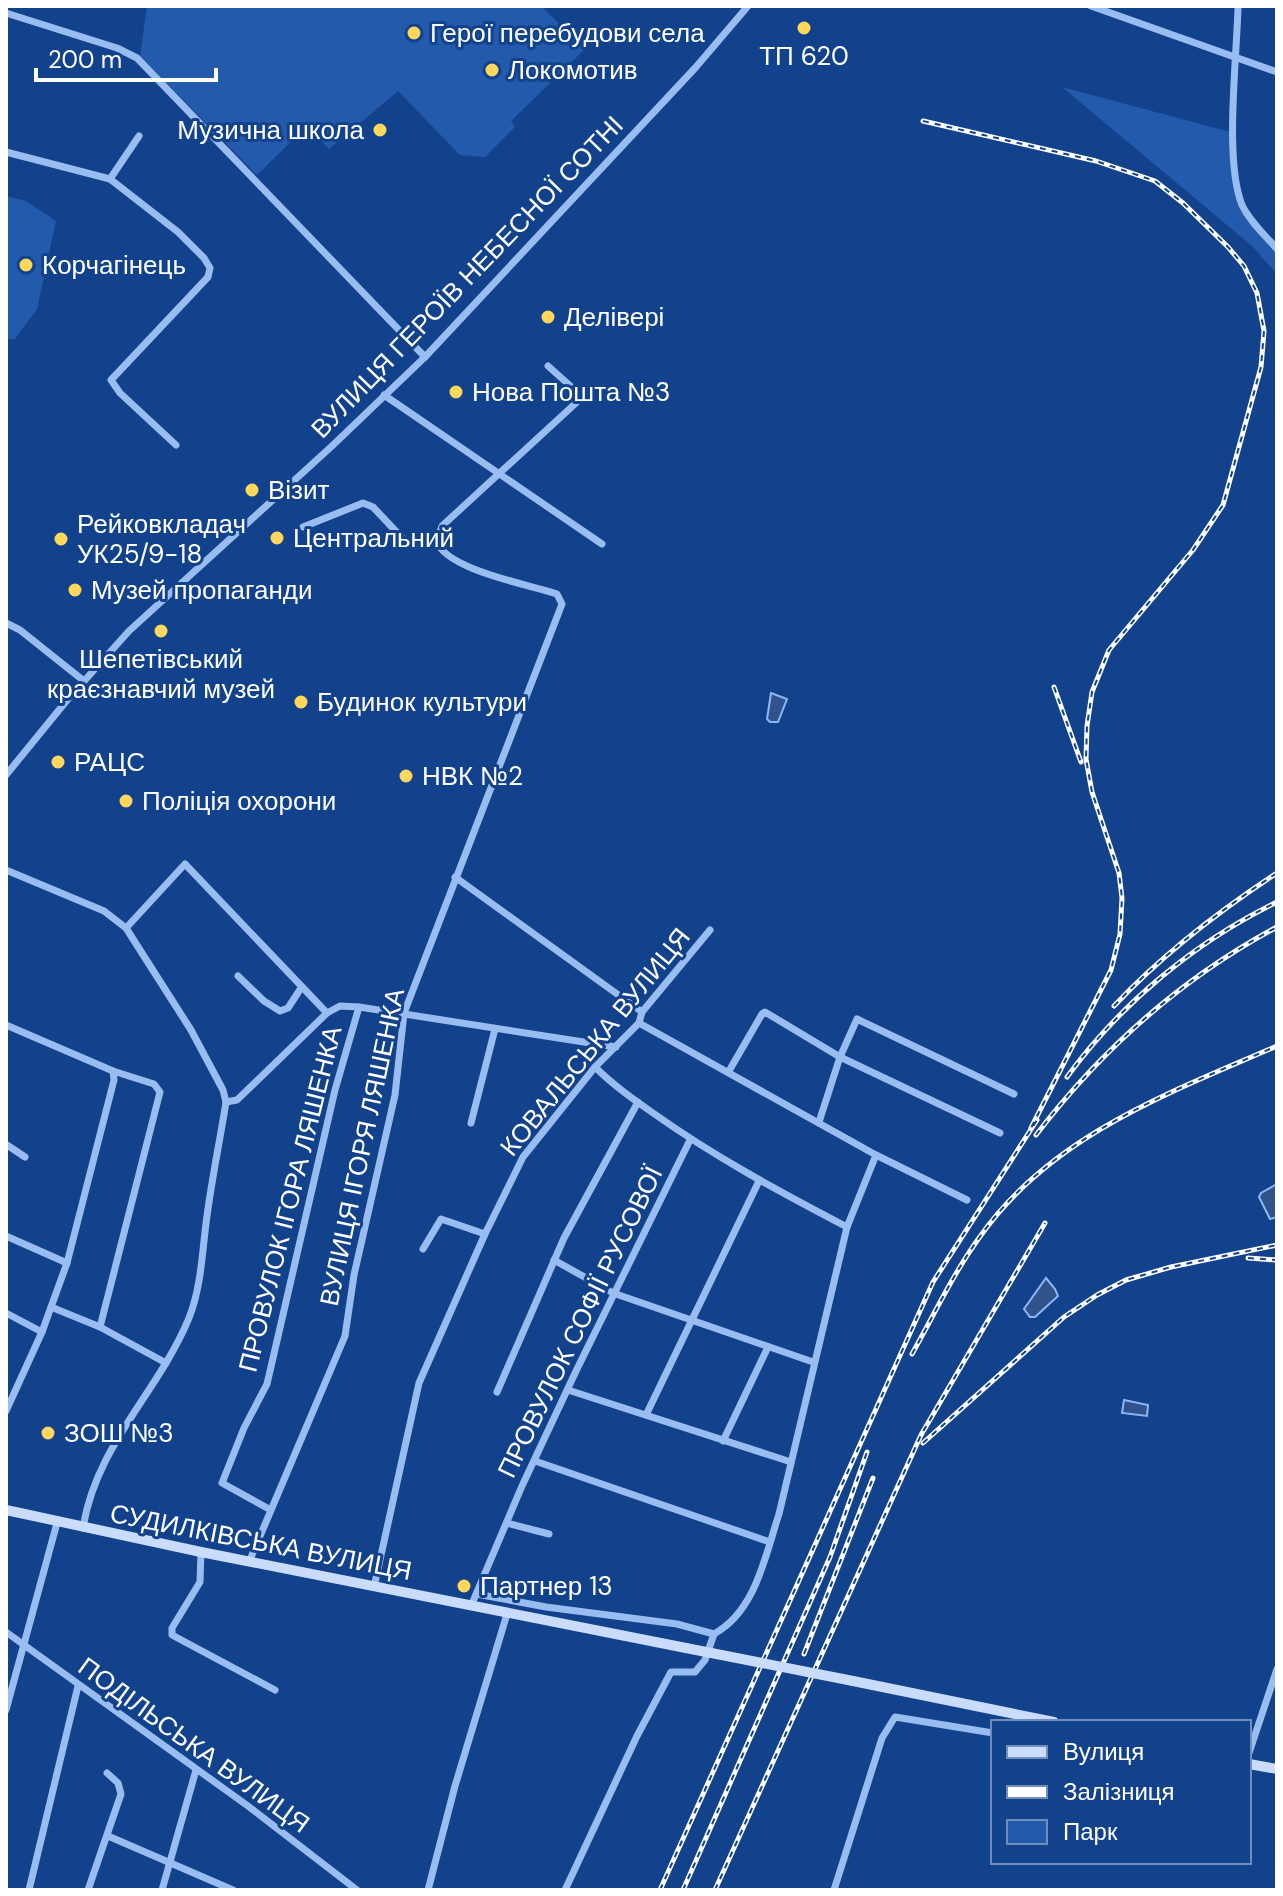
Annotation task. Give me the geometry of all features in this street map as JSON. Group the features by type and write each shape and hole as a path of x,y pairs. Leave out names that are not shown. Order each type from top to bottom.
{"main road":[{"name":"СУДИЛКІВСЬКА ВУЛИЦЯ","path":"6,1510 249,1562 1044,1720"},
{"path":"1251,1764 1277,1769"}],"street":[{"name":"ВУЛИЦЯ ГЕРОЇВ НЕБЕСНОЇ СОТНІ","path":"6,775 84,681 149,611 332,446 425,357 687,78 748,6"},
{"path":"1091,6 1277,72"},
{"path":"1238,6 1234,161 1237,190 1251,220 1277,249"},
{"path":"7,16 117,48 137,58 425,357"},
{"path":"110,179 139,136"},
{"path":"6,152 110,179 178,232 210,268 208,277 111,380 120,393 176,445"},
{"path":"303,527 363,503 373,507 406,542 421,544 437,541 442,526 577,402 576,391 548,366"},
{"path":"384,395 602,544"},
{"name":"ВУЛИЦЯ ІГОРЯ ЛЯШЕНКА","path":"249,1562 345,1336 354,1275 395,1095 404,1013 562,604 557,594 488,574 449,557 440,551 437,541"},
{"path":"6,623 20,630 84,681"},
{"path":"126,928 185,864 327,1013"},
{"path":"6,870 104,911 126,928 191,1030 223,1090 226,1102 207,1216 200,1283 188,1319 166,1363 96,1475 83,1528"},
{"path":"455,877 642,1012"},
{"name":"КОВАЛЬСЬКА ВУЛИЦЯ","path":"374,1587 419,1383 523,1157 595,1067 639,1023 642,1012 710,930"},
{"path":"238,976 264,1001 280,1011 288,1008 301,988"},
{"path":"226,1102 237,1100 327,1013 340,1006 404,1013 616,1047"},
{"name":"ПРОВУЛОК ІГОРА ЛЯШЕНКА","path":"269,1509 222,1483 244,1428 267,1384 335,1090 359,1007"},
{"path":"729,1071 765,1012 840,1057 1000,1133"},
{"path":"819,1122 840,1057 857,1019 1014,1094"},
{"path":"639,1023 876,1155 967,1200"},
{"path":"6,1025 113,1071 154,1084 160,1092 100,1327"},
{"path":"471,1123 495,1029"},
{"path":"595,1067 610,1082 690,1140 759,1181 847,1227"},
{"path":"6,1411 42,1332 67,1263 114,1080 113,1071"},
{"path":"497,1392 564,1238 638,1102"},
{"name":"ПРОВУЛОК СОФІЇ РУСОВОЇ","path":"471,1606 613,1293 690,1140"},
{"path":"6,1146 25,1157"},
{"path":"565,1890 637,1736 671,1672 695,1672 705,1660 714,1634 732,1622 749,1600 770,1542 847,1227 876,1155"},
{"path":"646,1415 759,1181"},
{"path":"423,1249 441,1219 485,1234"},
{"path":"6,1236 67,1263"},
{"path":"554,1260 613,1293 813,1362"},
{"path":"51,1307 100,1327 166,1363"},
{"path":"6,1313 42,1332"},
{"path":"723,1441 768,1347"},
{"path":"568,1390 791,1462"},
{"path":"535,1461 770,1542"},
{"path":"6,1710 57,1523"},
{"path":"507,1523 549,1534"},
{"path":"201,1552 200,1582 172,1628 172,1635 275,1690"},
{"path":"477,1594 546,1607 677,1624 714,1634"},
{"path":"428,1890 455,1786 507,1614"},
{"name":"ПОДІЛЬСЬКА ВУЛИЦЯ","path":"6,1632 248,1806 357,1890"},
{"path":"1251,1747 1277,1669"},
{"path":"29,1890 78,1686"},
{"path":"834,1890 882,1738 895,1717 991,1733"},
{"path":"162,1890 196,1770"},
{"path":"88,1890 121,1790 107,1773"},
{"path":"108,1836 233,1890"}],"green space":[{"path":"147,6 541,6 585,49 511,121 515,127 485,157 460,155 398,91 329,149 307,126 257,175 140,56"},
{"path":"1062,87 1234,133 1234,161 1243,208 1277,249 1277,274 1252,246"},
{"name":"Корчагінець","path":"6,196 26,201 56,221 37,309 14,340 6,338"}],"shaded area":[{"path":"771,693 787,699 778,722 767,719"},
{"path":"1277,1184 1277,1217 1270,1219 1259,1197"},
{"path":"1046,1278 1058,1296 1035,1317 1030,1317 1024,1309"},
{"path":"1124,1400 1148,1405 1147,1416 1122,1413"}],"railway":[{"path":"923,121 1096,161 1155,181 1183,203 1244,266 1257,293 1264,331 1261,367 1223,505 1193,550 1109,650 1092,692 1086,759 1092,792 1119,873 1122,898 1120,934 1111,970 1031,1128"},
{"path":"1054,687 1081,762"},
{"path":"1114,1006 1192,935 1277,873"},
{"path":"1067,1077 1111,1024 1162,977 1217,936 1277,902"},
{"path":"1036,1135 1088,1074 1145,1018 1208,969 1277,927"},
{"path":"912,1354 979,1238 1007,1203 1040,1172 1075,1145 1113,1122 1277,1046"},
{"path":"660,1890 933,1282 1037,1120"},
{"path":"715,1890 921,1435 1045,1223"},
{"path":"923,1443 1064,1317 1097,1295 1126,1280 1171,1267 1277,1245"},
{"path":"1248,1258 1277,1260"},
{"path":"683,1890 830,1557 867,1452"},
{"path":"804,1654 873,1478"}],"place":[{"name":"ТП 620","path":"804,28"},
{"name":"Герої перебудови села","path":"414,33"},
{"name":"Локомотив","path":"492,70"},
{"name":"Музична школа","path":"380,130"},
{"name":"Корчагінець","path":"26,265"},
{"name":"Делівері","path":"548,317"},
{"name":"Нова Пошта №3","path":"456,392"},
{"name":"Візит","path":"252,490"},
{"name":"Центральний","path":"277,538"},
{"name":"Рейковкладач УК25/9-18","path":"61,539"},
{"name":"Музей пропаганди","path":"75,590"},
{"name":"Шепетівський краєзнавчий музей","path":"161,631"},
{"name":"Будинок культури","path":"301,702"},
{"name":"РАЦС","path":"58,762"},
{"name":"НВК №2","path":"406,776"},
{"name":"Поліція охорони","path":"126,801"},
{"name":"ЗОШ №3","path":"48,1433"},
{"name":"Партнер 13","path":"464,1586"}]}
